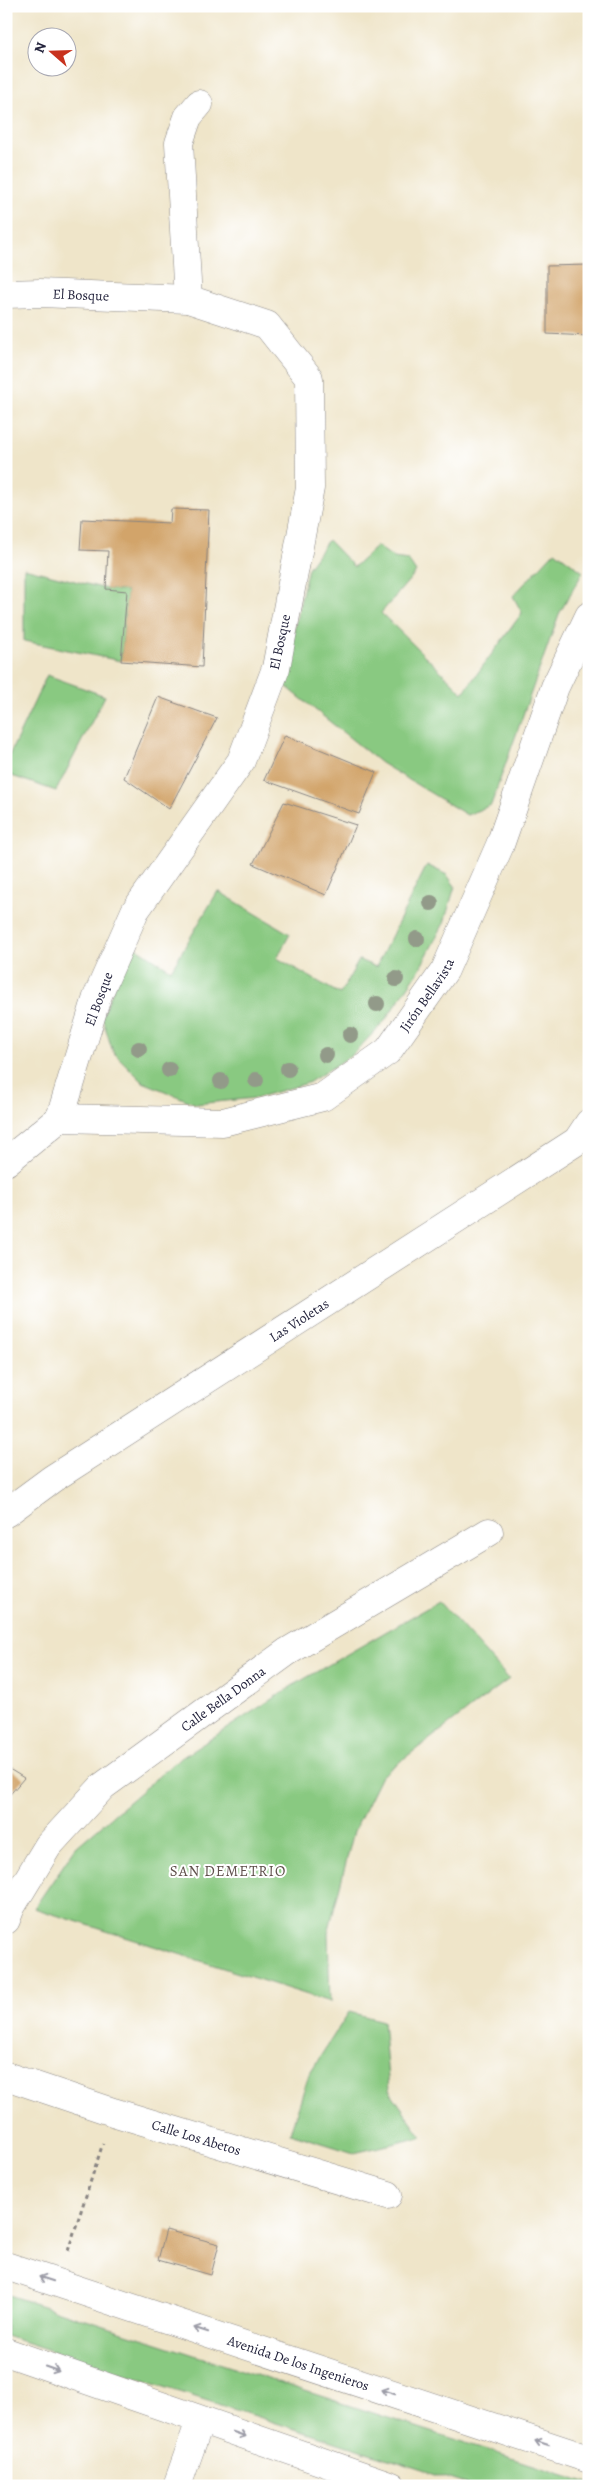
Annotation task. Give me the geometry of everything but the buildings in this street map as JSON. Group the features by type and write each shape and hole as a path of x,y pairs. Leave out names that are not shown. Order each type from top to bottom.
{"street":[{"path":"188,299 178,143 188,117 199,104"},
{"name":"El Bosque","path":"6,294 40,293 188,299 267,325 309,378 310,488 276,668 242,761 136,912 97,997 60,1118"},
{"name":"Jirón Bellavista","path":"60,1118 223,1122 323,1097 388,1051 445,970 500,845 555,687 589,616"},
{"path":"6,1162 60,1118"},
{"name":"Las Violetas","path":"6,1513 52,1478 585,1134"},
{"name":"Calle Bella Donna","path":"6,1920 11,1907 48,1846 103,1786 287,1652 489,1532"},
{"name":"Calle Los Abetos","path":"6,2076 112,2112 388,2194"},
{"name":"Avenida De los Ingenieros","path":"6,2266 589,2459"},
{"path":"6,2352 200,2421 392,2486"},
{"path":"177,2486 200,2421"}],"path":[{"path":"58,2283 112,2112"}],"green space":[{"path":"328,540 354,567 377,546 394,558 408,560 416,572 381,613 463,693 522,613 513,596 555,551 583,572 559,614 491,805 467,815 381,763 282,683 308,568"},
{"path":"24,568 106,589 127,591 121,661 24,641"},
{"path":"47,675 105,696 56,791 6,774 6,762"},
{"path":"427,865 447,875 455,886 444,923 418,972 384,1022 352,1055 308,1083 255,1098 196,1104 143,1082 113,1052 102,1017 131,944 171,970 218,891 290,934 277,958 340,994 359,960 376,967"},
{"path":"439,1601 509,1679 381,1776 354,1831 328,1933 330,2002 34,1908 76,1847 175,1762 292,1686"},
{"path":"349,2012 383,2021 389,2090 422,2137 354,2153 290,2133 309,2074"},
{"path":"6,2294 589,2483 589,2486 472,2486 6,2336"}],"district":[{"name":"SAN DEMETRIO","path":"228,1871"}]}
